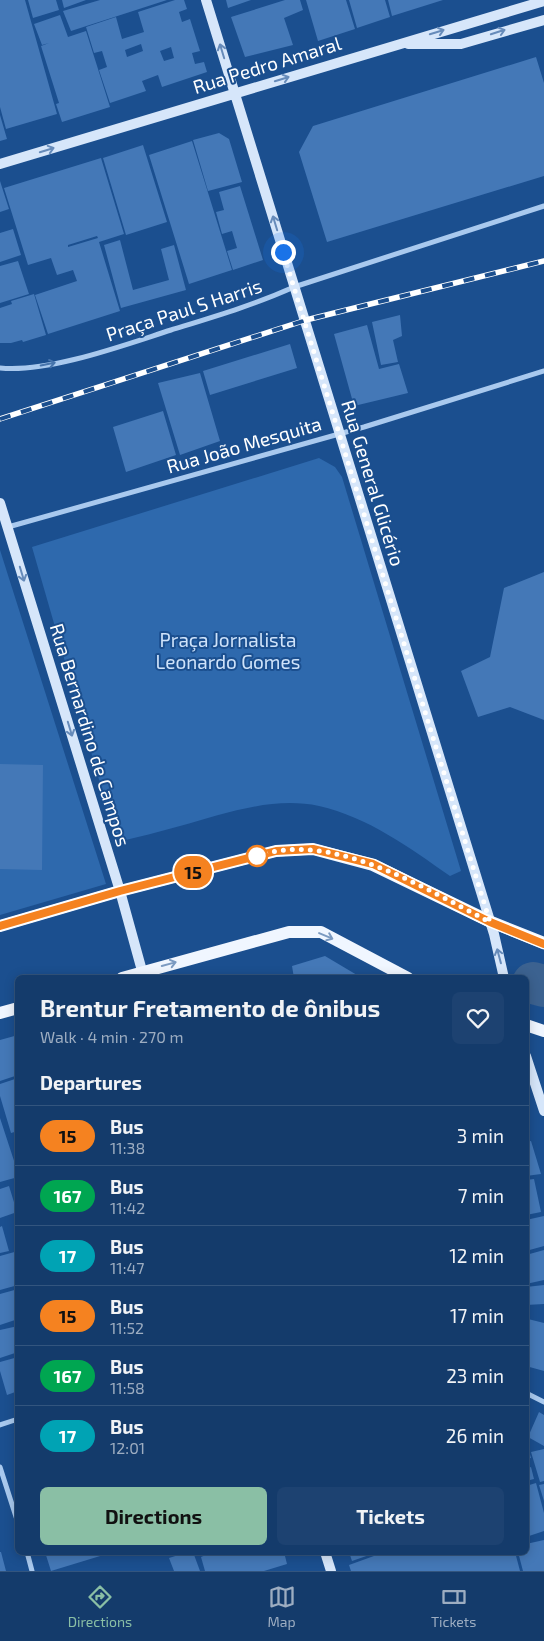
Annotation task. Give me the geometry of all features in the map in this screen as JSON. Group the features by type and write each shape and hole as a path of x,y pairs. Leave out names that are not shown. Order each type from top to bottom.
{"main road":[{"path":"0,926 120,891 276,851 313,849 373,864 490,922 544,944"},
{"path":"143,974 289,932 322,932 402,975"},
{"path":"0,1013 15,1009"},
{"path":"529,1027 544,1031"}],"street":[{"name":"Rua General Glicério","path":"206,0 494,934 503,975"},
{"name":"Rua Pedro Amaral","path":"0,164 544,1"},
{"path":"399,44 461,44 544,20"},
{"name":"Praça Paul S Harris","path":"0,368 18,370 101,353 265,300 294,287 544,206"},
{"name":"Rua João Mesquita","path":"8,527 364,427 544,371"},
{"name":"Rua Bernardino de Campos","path":"0,503 120,891 143,974"},
{"path":"529,1065 544,1111"},
{"path":"529,1394 544,1402"},
{"path":"0,1425 15,1420"},
{"path":"0,1467 15,1514"},
{"path":"28,1555 32,1571"},
{"path":"327,1555 331,1571"}],"green space":[{"name":"Praça Jornalista Leonardo Gomes","path":"319,458 335,467 342,477 461,871 450,876 404,844 355,818 319,806 301,803 284,803 248,808 117,842 32,547"},
{"path":"0,550 106,884 0,915"}],"building":[{"path":"0,0 25,0 57,114 6,129 0,107"},
{"path":"28,0 56,0 59,10 33,18"},
{"path":"62,0 86,0 64,8"},
{"path":"100,0 167,0 71,31 63,11"},
{"path":"175,0 184,0 187,9 179,12 182,22 190,19 200,51 192,53 195,64 204,62 207,72 162,87 158,75 142,81 146,91 110,103 99,70 107,67 102,51 94,53 86,27 116,17 122,39 144,32 138,12","holes":["141,44 143,51 127,57 125,50","171,47 174,58 164,61 160,51"]},
{"path":"226,0 251,0 228,8"},
{"path":"285,0 300,0 303,10 284,18 293,45 245,57 231,17"},
{"path":"306,0 346,0 355,29 318,41"},
{"path":"349,0 385,0 390,17 357,28"},
{"path":"388,0 443,0 392,16"},
{"path":"60,15 68,37 86,31 110,107 62,122 56,104 59,103 41,46 49,43 42,45 34,24"},
{"path":"536,57 544,83 544,176 327,242 299,152 313,126"},
{"path":"0,115 7,139 0,141"},
{"path":"219,133 229,139 242,182 208,191 193,140"},
{"path":"192,141 232,270 189,284 149,155"},
{"path":"143,145 167,222 126,235 103,158"},
{"path":"101,158 124,234 99,242 120,311 48,334 35,295 77,281 73,270 57,275 51,258 28,265 4,188","holes":["97,236 98,238 68,247 68,245"]},
{"path":"0,181 9,209 0,212"},
{"path":"240,186 263,260 233,270 227,251 237,248 232,231 222,234 216,212 224,210 219,192"},
{"path":"13,229 21,255 0,262 0,233"},
{"path":"120,240 133,290 169,280 161,249 174,245 186,290 121,308 104,245"},
{"path":"18,261 29,294 0,303 0,266"},
{"path":"34,294 46,335 23,342 22,340 0,343 0,308 12,304 11,301"},
{"path":"400,315 402,336 393,340 398,362 381,365 372,322"},
{"path":"367,325 379,369 399,364 408,393 354,406 334,334"},
{"path":"290,344 297,368 210,395 203,371"},
{"path":"200,373 220,441 180,455 158,383"},
{"path":"163,411 176,455 126,472 113,427"},
{"path":"544,572 544,720 510,707 478,717 461,671 490,657 504,588"},
{"path":"0,764 43,765 42,870 0,869"},
{"path":"325,956 357,975 294,975 292,966"},
{"path":"15,1036 15,1076 0,1081 0,1040"},
{"path":"15,1079 15,1132 11,1133 0,1096 0,1084"},
{"path":"0,1118 15,1164 15,1178 0,1182"},
{"path":"529,1141 531,1141 541,1174 529,1176"},
{"path":"534,1179 541,1212 529,1214 529,1180"},
{"path":"9,1186 15,1206 15,1213 0,1218 0,1189"},
{"path":"544,1216 544,1246 529,1250 529,1219"},
{"path":"2,1226 9,1251 0,1253 0,1227"},
{"path":"544,1250 544,1280 529,1283 529,1254"},
{"path":"15,1252 15,1286 0,1290 0,1256"},
{"path":"544,1285 544,1304 529,1305 529,1287"},
{"path":"15,1290 15,1320 0,1325 0,1294"},
{"path":"529,1319 544,1323 544,1371 529,1367"},
{"path":"15,1327 15,1353 0,1358 0,1330"},
{"path":"15,1358 15,1392 7,1395 0,1371 0,1362"},
{"path":"539,1412 544,1415 544,1446 529,1438"},
{"path":"544,1449 544,1481 540,1482 531,1452"},
{"path":"531,1467 534,1479 529,1480 529,1468"},
{"path":"536,1483 544,1513 544,1531 529,1536 529,1485"},
{"path":"544,1484 544,1501 539,1485"},
{"path":"544,1540 544,1571 523,1571 519,1555 529,1555 529,1543"},
{"path":"1,1552 6,1571 0,1571"},
{"path":"46,1555 103,1555 51,1571"},
{"path":"178,1555 194,1555 200,1571 174,1571 169,1558"},
{"path":"206,1555 285,1555 287,1564 264,1571 205,1571 201,1557"},
{"path":"350,1555 369,1555 352,1561"},
{"path":"377,1555 516,1555 520,1571 351,1571 349,1565"}],"waterway":[{"path":"533,983 544,986"}],"railway":[{"path":"0,419 306,320 544,261"}],"bus line":[{"name":"15","path":"0,926 120,891 276,851 313,849 373,864 490,922 544,944"}],"route":[{"path":"257,856 276,851 313,849 373,864 490,922 331,408 306,320 283,252"}]}
